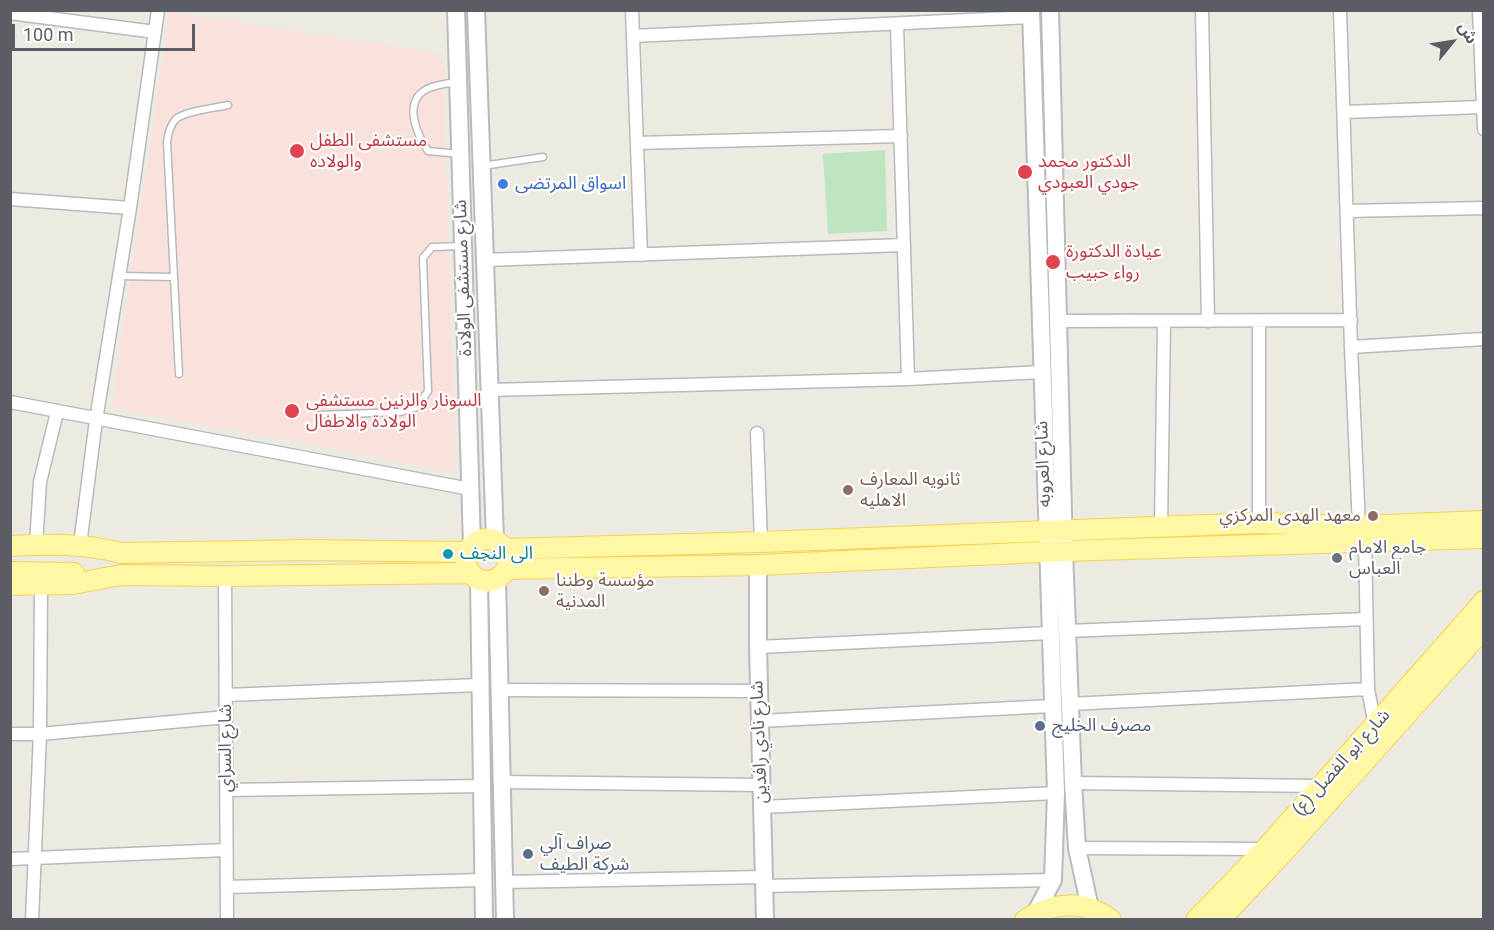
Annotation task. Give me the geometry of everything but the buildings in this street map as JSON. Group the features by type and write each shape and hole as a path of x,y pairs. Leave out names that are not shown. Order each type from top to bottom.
{"main road":[{"name":"شارع مستشفى الولادة","path":"456,10 470,549"},
{"name":"شارع مستشفى الولادة","path":"476,10 490,390 500,544"},
{"name":"شارع العروبه","path":"1050,10 1058,321 1055,531"},
{"name":"شارع العروبه","path":"1031,14 1041,372 1056,552 1068,631 1072,783 1077,848 1090,908"},
{"path":"459,127 480,128"},
{"path":"10,546 73,584 121,575 488,576 1056,552 1362,534 1484,521"},
{"path":"10,572 39,564 121,553 470,549 485,539 500,544 761,542 1259,523 1362,534 1484,538"},
{"path":"484,920 479,685 488,576 509,560 500,544"},
{"path":"10,585 39,564 80,545 121,553"},
{"path":"470,549 467,568 488,576"},
{"name":"شارع العروبه","path":"1031,916 1053,880 1056,793 1050,633 1056,552"},
{"path":"10,558 39,564"},
{"name":"شارع نادي رافدين","path":"758,565 765,920"},
{"path":"488,576 499,690 505,920"},
{"name":"شارع ابو الفضل (ع)","path":"1196,920 1322,786 1484,601"},
{"name":"شارع ابو الفضل (ع)","path":"1220,920 1484,628"},
{"path":"1031,916 1056,906 1077,904 1112,919"}],"street":[{"path":"80,545 96,420 130,208 158,10"},
{"path":"632,10 641,255"},
{"path":"1202,10 1208,321"},
{"path":"1340,10 1351,347 1368,689 1375,726"},
{"path":"1479,10 1484,129"},
{"path":"15,13 155,32"},
{"path":"633,36 897,25 1031,14"},
{"path":"897,25 908,379"},
{"path":"1344,112 1482,107"},
{"path":"637,143 902,136"},
{"path":"10,199 130,208"},
{"path":"1347,211 1484,208"},
{"path":"485,260 904,245"},
{"path":"1058,321 1351,320"},
{"path":"1259,321 1259,523"},
{"path":"1161,527 1164,322"},
{"path":"1351,347 1484,339"},
{"path":"490,390 908,379 1041,372"},
{"path":"10,402 470,489"},
{"path":"32,920 40,734 39,482 57,412"},
{"path":"757,433 761,542"},
{"name":"شارع السراي","path":"225,576 227,920"},
{"path":"1068,631 1365,619"},
{"path":"758,647 1050,633"},
{"path":"226,695 479,685"},
{"path":"1071,704 1368,689"},
{"path":"499,690 759,691"},
{"path":"760,721 1052,706"},
{"path":"10,734 40,734 226,717"},
{"path":"501,782 762,785"},
{"path":"1072,783 1322,786"},
{"path":"227,790 481,786"},
{"path":"762,807 1056,793"},
{"path":"1077,848 1265,849"},
{"path":"10,859 226,850"},
{"path":"227,887 482,880"},
{"path":"504,882 1053,880"}],"lane":[{"path":"458,82 426,90 420,94 413,108 419,137 428,151 460,154"},
{"path":"179,374 167,142 169,130 174,120 182,116 228,105"},
{"path":"482,166 543,157"},
{"path":"319,415 400,412 417,407 428,391 423,258 432,247 463,246"},
{"path":"119,276 174,277"}],"shaded area":[{"name":"مستشفى الطفل والولاده","path":"170,11 442,55 456,472 112,407"}],"green space":[{"path":"885,150 887,231 828,234 823,154"}],"place":[{"name":"مستشفى الطفل والولاده","path":"297,151"},
{"name":"الدكتور محمد جودي العبودي","path":"1025,172"},
{"name":"اسواق المرتضى","path":"503,184"},
{"name":"عيادة الدكتورة رواء حبيب","path":"1053,262"},
{"name":"السونار والرنين مستشفى الولادة والاطفال","path":"292,411"},
{"name":"ثانويه المعارف الاهليه","path":"848,490"},
{"name":"معهد الهدى المركزي","path":"1373,516"},
{"name":"الى النجف","path":"448,554"},
{"name":"جامع الامام العباس","path":"1337,558"},
{"name":"مؤسسة وطننا المدنية","path":"544,591"},
{"name":"مصرف الخليج","path":"1040,726"},
{"name":"صراف آلي شركة الطيف","path":"528,854"}]}
